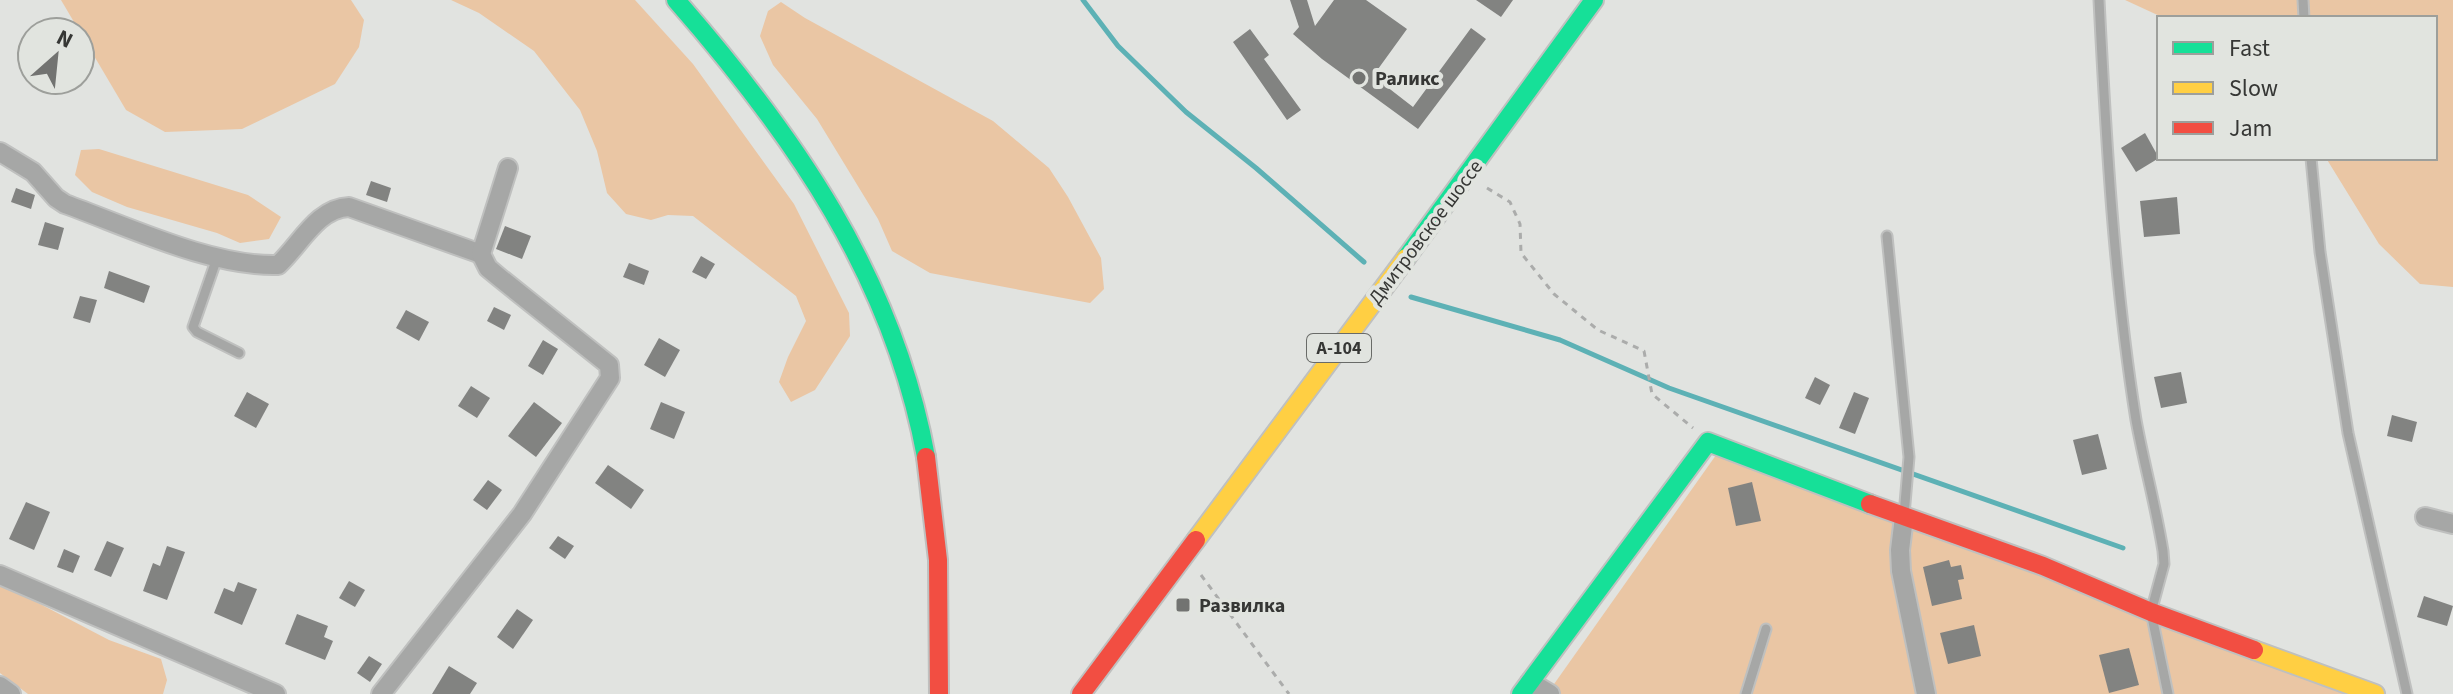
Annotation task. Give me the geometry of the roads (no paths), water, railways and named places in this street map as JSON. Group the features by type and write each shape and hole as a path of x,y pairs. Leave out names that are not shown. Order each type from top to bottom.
{"main road":[{"path":"676,0 749,85 814,178 864,267 897,346 921,425 934,507 941,598 939,694"},
{"name":"Дмитровское шоссе","path":"1081,694 1467,176 1594,0"},
{"path":"1526,688 1708,442 2043,566 2151,612 2375,694"}],"street":[{"path":"0,152 33,172 65,204 217,258 255,265 278,265 319,218 339,207 349,207 481,254 488,268 609,365 610,378 522,514 381,694"},
{"path":"481,254 508,168"},
{"path":"1904,517 1901,571 1926,694"},
{"path":"2425,517 2453,524"},
{"path":"0,575 276,694"},
{"path":"0,686 11,694"},
{"path":"1526,688 1550,694"}],"lane":[{"path":"2099,0 2119,272 2130,372 2163,551 2164,564 2151,612 2168,694"},
{"path":"2311,160 2320,252 2348,433 2407,694"},
{"path":"1887,236 1909,457 1904,517"},
{"path":"217,258 193,327 239,353"},
{"path":"1746,694 1766,629"}],"waterway":[{"path":"1083,0 1118,46 1186,112 1364,262"},
{"path":"1411,297 1560,340 1669,388 2123,548"}],"place":[{"name":"Раликс","path":"1359,78"},
{"name":"Развилка","path":"1183,605"}]}
